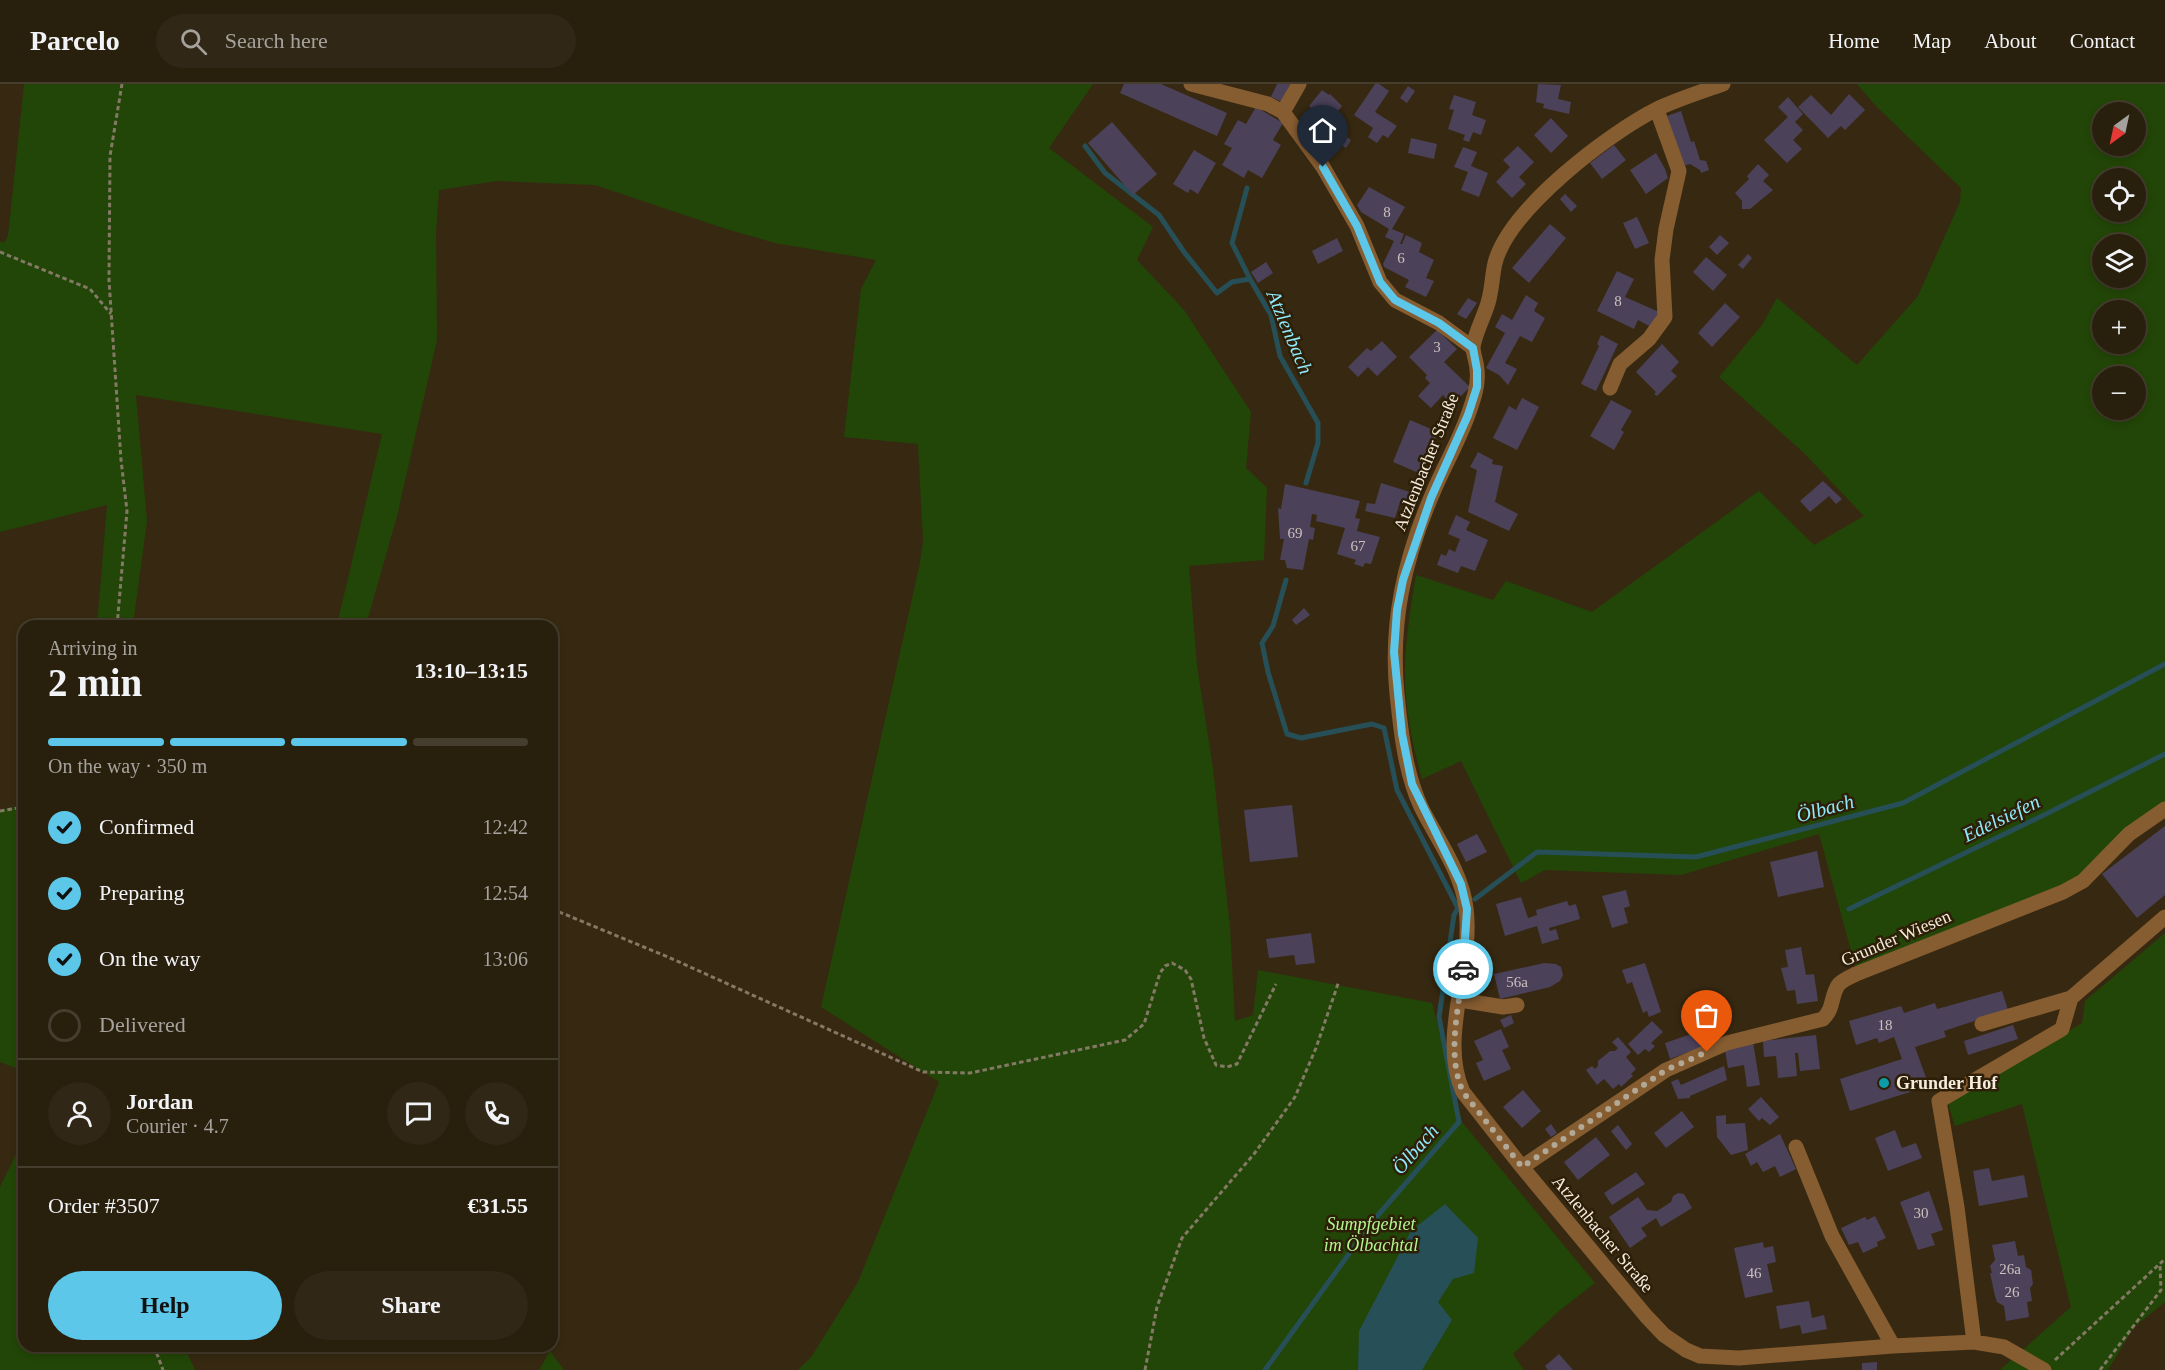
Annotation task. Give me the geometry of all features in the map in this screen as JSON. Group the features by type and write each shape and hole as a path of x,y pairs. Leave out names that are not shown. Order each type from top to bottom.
{"street":[{"path":"1191,84 1268,104 1283,112 1323,167 1357,226 1380,282 1395,300 1439,323 1473,348"},
{"path":"1283,112 1299,84"},
{"name":"Atzlenbacher Straße","path":"1722,84 1657,110 1595,148 1548,188 1506,237 1495,261 1489,299 1473,348 1477,387 1468,415 1431,498 1403,580 1397,610 1394,652 1402,734 1412,784 1461,884 1467,909 1466,948 1456,1016 1457,1078 1463,1092 1522,1167 1646,1316 1664,1335 1686,1350 1700,1356 1739,1358 1974,1342 2004,1347 2044,1370"},
{"path":"1610,388 1620,364 1649,339 1665,317 1662,260 1666,229 1679,171 1657,110"},
{"name":"Grunder Wiesen","path":"1522,1167 1666,1070 1727,1043 1823,1019 1831,1011 1834,993 1840,983 1856,974 2063,892 2084,881 2129,834 2165,808"},
{"path":"1982,1024 2071,998 2165,917"},
{"path":"1974,1342 1957,1207 1939,1101 2062,1029 2071,998"},
{"path":"1460,1000 1503,1007 1517,1005"},
{"path":"1796,1147 1832,1236 1893,1346"}],"path":[{"path":"118,620 127,511 121,460 109,280 110,156 122,84"},
{"path":"0,252 90,290 112,316"},
{"path":"0,811 18,808"},
{"path":"558,911 668,957 923,1072 970,1073 1125,1040 1144,1024 1160,973 1165,966 1172,963 1185,970 1191,979 1204,1038 1216,1065 1227,1067 1237,1064 1276,984"},
{"path":"1145,1370 1157,1307 1182,1238 1254,1154 1295,1097 1316,1048 1339,981"},
{"path":"2064,1352 2165,1259"},
{"path":"2100,1370 2161,1290 2160,1264"},
{"path":"156,1352 163,1370"}],"green space":[{"name":"Sumpfgebiet im Ölbachtal","path":"24,84 1093,84 1049,148 1153,227 1137,260 1184,310 1251,412 1246,468 1267,488 1264,560 1189,566 1197,666 1213,768 1230,928 1235,1021 1253,1015 1258,970 1432,1003 1462,1122 1595,1283 1559,1311 1513,1354 1524,1370 798,1370 812,1356 858,1282 939,1082 821,1007 923,541 918,444 844,437 861,289 876,260 775,243 595,185 496,181 439,190 436,232 437,340 397,516 367,620 338,620 382,434 136,395 147,521 134,620 97,620 107,505 0,532 0,241 4,243 8,236"},
{"path":"1857,84 2165,84 2165,814 2122,849 2082,888 1859,980 1819,834 1681,875 1545,870 1521,883 1461,761 1422,779 1408,714 1405,681 1408,629 1416,575 1493,600 1506,581 1592,612 1759,491 1814,545 1864,516 1803,452 1719,377 1762,325 1777,298 1857,365 1918,296 1960,202 1961,188 1877,107"},
{"path":"18,806 18,1069 0,1062 0,810"},
{"path":"2165,933 2165,1302 2134,1327 2108,1370 2000,1370 2071,1307 2022,1104 1955,1126 1948,1104 2082,1023 2085,1001"},
{"path":"18,1150 18,1352 187,1352 195,1370 0,1370 0,1187"},
{"path":"551,1352 564,1370 539,1370"}],"water":[{"path":"1445,1204 1478,1238 1474,1273 1453,1279 1438,1302 1452,1320 1422,1370 1358,1370 1359,1331 1411,1231"}],"building":[{"path":"1124,84 1161,84 1227,113 1217,136 1120,93"},
{"path":"1277,84 1290,84 1282,102 1271,97"},
{"path":"1375,84 1389,91 1375,112 1397,126 1388,138 1383,135 1377,143 1368,137 1373,128 1354,115"},
{"path":"1538,84 1561,85 1558,99 1571,102 1569,114 1543,108 1544,104 1536,102"},
{"path":"1408,86 1415,91 1407,103 1400,98"},
{"path":"1322,90 1330,94 1342,106 1329,122 1322,116 1321,118 1309,106"},
{"path":"1849,94 1865,110 1845,130 1841,126 1828,138 1798,107 1811,95 1831,115"},
{"path":"1454,95 1476,102 1472,115 1486,120 1481,135 1473,132 1469,142 1463,140 1465,135 1448,129 1454,110 1449,109"},
{"path":"1788,97 1803,114 1795,122 1803,130 1793,140 1802,149 1787,163 1764,140 1788,117 1778,107"},
{"path":"1256,107 1283,123 1273,140 1281,145 1262,178 1248,170 1244,178 1222,165 1232,148 1224,144 1238,120 1246,124"},
{"path":"1681,111 1691,142 1694,141 1700,160 1706,161 1709,170 1701,173 1690,164 1683,166 1667,116"},
{"path":"1551,118 1568,136 1551,153 1534,135"},
{"path":"1112,122 1157,174 1133,195 1088,143"},
{"path":"1344,135 1351,140 1346,148 1338,143"},
{"path":"1411,138 1437,144 1434,159 1408,153"},
{"path":"1614,145 1626,160 1602,179 1590,163"},
{"path":"1518,146 1534,162 1519,177 1526,184 1512,198 1496,182 1510,167 1503,160"},
{"path":"1463,147 1477,152 1471,166 1488,173 1479,197 1461,190 1468,172 1454,167"},
{"path":"1194,150 1216,163 1198,194 1190,189 1188,193 1173,184"},
{"path":"1656,153 1668,178 1646,194 1630,170"},
{"path":"1758,164 1769,175 1763,181 1773,190 1750,209 1742,209 1742,201 1735,193 1749,179 1747,176"},
{"path":"1369,187 1405,207 1392,229 1404,234 1400,244 1406,235 1422,243 1419,252 1434,260 1426,278 1434,281 1426,297 1405,287 1409,280 1384,267 1383,264 1394,241 1385,237 1389,229 1361,212 1357,205"},
{"path":"1565,194 1577,206 1571,212 1560,199"},
{"path":"1637,217 1649,243 1635,249 1623,223"},
{"path":"1550,224 1566,238 1529,283 1512,268"},
{"path":"1720,235 1729,243 1717,255 1709,247"},
{"path":"1337,238 1343,251 1318,264 1312,251"},
{"path":"1748,254 1752,258 1743,269 1738,265"},
{"path":"1706,257 1727,275 1713,291 1693,272"},
{"path":"1266,262 1273,273 1258,283 1251,272"},
{"path":"1617,271 1634,279 1625,297 1659,312 1651,327 1638,320 1634,329 1597,311"},
{"path":"1526,295 1538,303 1534,311 1545,318 1532,342 1520,336 1505,363 1517,369 1508,385 1499,375 1486,368 1505,333 1495,327 1502,314 1512,320"},
{"path":"1468,298 1477,303 1466,319 1457,314"},
{"path":"1725,303 1740,317 1712,347 1698,333"},
{"path":"1437,330 1457,349 1444,362 1470,387 1452,405 1443,395 1431,408 1418,396 1430,383 1425,378 1427,375 1409,357"},
{"path":"1601,335 1618,344 1596,391 1581,384 1599,346 1597,344"},
{"path":"1382,341 1397,357 1377,376 1368,367 1358,377 1348,367 1367,348 1371,351"},
{"path":"1662,344 1679,362 1671,371 1677,376 1657,396 1654,394 1656,392 1636,372"},
{"path":"1522,398 1539,407 1517,450 1493,438 1509,406 1516,410"},
{"path":"1611,400 1632,411 1621,430 1624,432 1614,450 1590,436"},
{"path":"1410,420 1438,432 1421,474 1393,462"},
{"path":"1478,452 1493,460 1492,464 1503,466 1495,502 1518,514 1509,531 1468,512 1477,470 1470,467"},
{"path":"1823,481 1842,499 1836,504 1829,496 1810,512 1800,501"},
{"path":"1381,483 1410,492 1406,503 1400,502 1395,518 1365,511 1367,503 1375,504"},
{"path":"1285,484 1360,501 1355,518 1360,519 1357,531 1380,537 1371,564 1365,563 1363,567 1354,564 1356,560 1337,554 1345,528 1316,521 1317,515 1312,514 1310,527 1315,528 1313,540 1309,539 1303,570 1287,568 1285,560 1280,560 1284,539 1280,539 1278,508 1281,509"},
{"path":"1456,515 1470,522 1466,530 1488,540 1475,571 1461,566 1458,573 1437,565 1441,554 1446,556 1449,549 1455,552 1460,539 1448,534"},
{"path":"1304,608 1310,615 1296,625 1292,620"},
{"path":"1292,805 1298,857 1250,862 1244,810"},
{"path":"2165,826 2165,895 2137,918 2102,874"},
{"path":"1477,834 1487,852 1466,862 1457,844"},
{"path":"1817,851 1824,887 1778,897 1770,862"},
{"path":"1626,890 1630,906 1624,908 1628,923 1612,928 1602,896"},
{"path":"1521,897 1528,918 1537,915 1536,910 1567,901 1569,906 1576,904 1580,919 1549,928 1550,931 1556,929 1559,939 1542,944 1537,926 1505,936 1496,904"},
{"path":"1311,933 1315,963 1296,965 1294,955 1269,958 1266,939"},
{"path":"1801,947 1806,975 1814,974 1818,1001 1797,1004 1795,990 1787,991 1781,968 1788,967 1785,950"},
{"path":"1544,963 1561,967 1563,975 1560,981 1550,987 1500,999 1494,974"},
{"path":"1645,963 1661,1012 1649,1017 1647,1011 1643,1013 1632,982 1627,984 1622,970"},
{"path":"2002,991 2008,1010 1944,1031 1946,1037 1915,1047 1929,1086 1850,1111 1840,1079 1902,1059 1894,1037 1879,1043 1877,1038 1856,1045 1849,1021 1901,1006 1904,1013 1935,1003 1937,1009"},
{"path":"1511,1015 1514,1023 1504,1028 1500,1020"},
{"path":"1652,1021 1663,1032 1651,1043 1655,1046 1649,1052 1645,1049 1638,1055 1628,1044"},
{"path":"2013,1025 2018,1039 1968,1055 1964,1041"},
{"path":"1501,1029 1509,1047 1502,1050 1511,1069 1484,1081 1476,1063 1483,1060 1474,1041"},
{"path":"1697,1032 1703,1047 1670,1059 1665,1043"},
{"path":"1816,1035 1820,1069 1800,1071 1798,1053 1795,1053 1797,1076 1778,1078 1776,1056 1764,1057 1763,1041"},
{"path":"1618,1037 1631,1052 1626,1057 1636,1069 1631,1074 1633,1076 1621,1087 1619,1084 1613,1089 1604,1079 1597,1085 1586,1070 1592,1066 1595,1069 1598,1061 1610,1051 1618,1048 1612,1042"},
{"path":"1753,1042 1760,1085 1747,1087 1744,1065 1728,1068 1725,1050"},
{"path":"1724,1066 1727,1080 1690,1098 1678,1099 1671,1082 1678,1079 1681,1085"},
{"path":"1523,1090 1541,1111 1522,1128 1503,1107"},
{"path":"1761,1097 1779,1117 1770,1125 1762,1118 1759,1121 1748,1109"},
{"path":"1682,1111 1694,1127 1666,1148 1654,1133"},
{"path":"1726,1115 1726,1124 1745,1123 1748,1150 1731,1155 1717,1137 1716,1116"},
{"path":"1551,1124 1557,1133 1551,1137 1545,1129"},
{"path":"1618,1125 1632,1144 1626,1150 1611,1131"},
{"path":"1895,1130 1902,1148 1916,1143 1922,1158 1888,1171 1875,1138"},
{"path":"1780,1134 1796,1169 1780,1177 1775,1166 1763,1172 1757,1162 1751,1166 1745,1154"},
{"path":"1596,1137 1610,1155 1578,1180 1564,1162"},
{"path":"1989,1168 1992,1181 2024,1175 2028,1197 1979,1206 1973,1171"},
{"path":"1636,1172 1645,1184 1612,1205 1604,1193"},
{"path":"1929,1191 1943,1230 1931,1234 1935,1245 1918,1250 1900,1202"},
{"path":"1678,1193 1684,1194 1692,1208 1661,1227 1656,1218 1641,1228 1647,1236 1630,1248 1609,1217 1638,1197 1647,1210 1657,1211 1671,1202 1673,1196"},
{"path":"1875,1216 1886,1238 1877,1242 1878,1246 1863,1253 1858,1242 1849,1245 1841,1228 1865,1217 1867,1220"},
{"path":"2015,1241 2018,1256 2024,1255 2026,1267 2031,1270 2032,1301 2027,1302 2029,1317 2006,1321 2004,1306 1997,1302 1990,1273 1992,1273 1990,1266 1995,1260 1992,1245"},
{"path":"1763,1242 1764,1248 1773,1246 1776,1262 1767,1264 1773,1292 1745,1298 1734,1248"},
{"path":"1809,1301 1812,1318 1824,1315 1827,1329 1802,1334 1800,1325 1780,1329 1776,1306"},
{"path":"1559,1354 1573,1370 1548,1370 1545,1366"},
{"path":"1877,1362 1877,1370 1862,1370 1862,1363"}],"waterway":[{"name":"Atzlenbach","path":"1085,146 1105,173 1159,215 1184,252 1217,293 1232,282 1250,279 1271,315 1280,356 1318,423 1318,443 1306,483"},
{"path":"1247,188 1232,243 1250,279"},
{"name":"Ölbach","path":"1265,1370 1372,1222 1459,1122 1439,1017 1454,915 1458,908 1397,790 1384,728 1372,724 1301,738 1287,734 1268,672 1262,643 1273,626 1286,580"},
{"name":"Ölbach","path":"1475,899 1537,852 1696,857 1903,803 2165,664"},
{"name":"Edelsiefen","path":"1849,909 2165,754"}],"way so far":[{"path":"1463,969 1456,1016 1457,1078 1463,1092 1522,1167 1666,1070 1707,1052"}],"place":[{"name":"Grunder Hof","path":"1884,1083"}],"route":[{"path":"1323,167 1357,226 1380,282 1395,300 1439,323 1473,348 1477,370 1477,387 1468,415 1431,498 1403,580 1397,610 1394,652 1407,768 1421,806 1461,884 1467,909 1463,969"}]}
